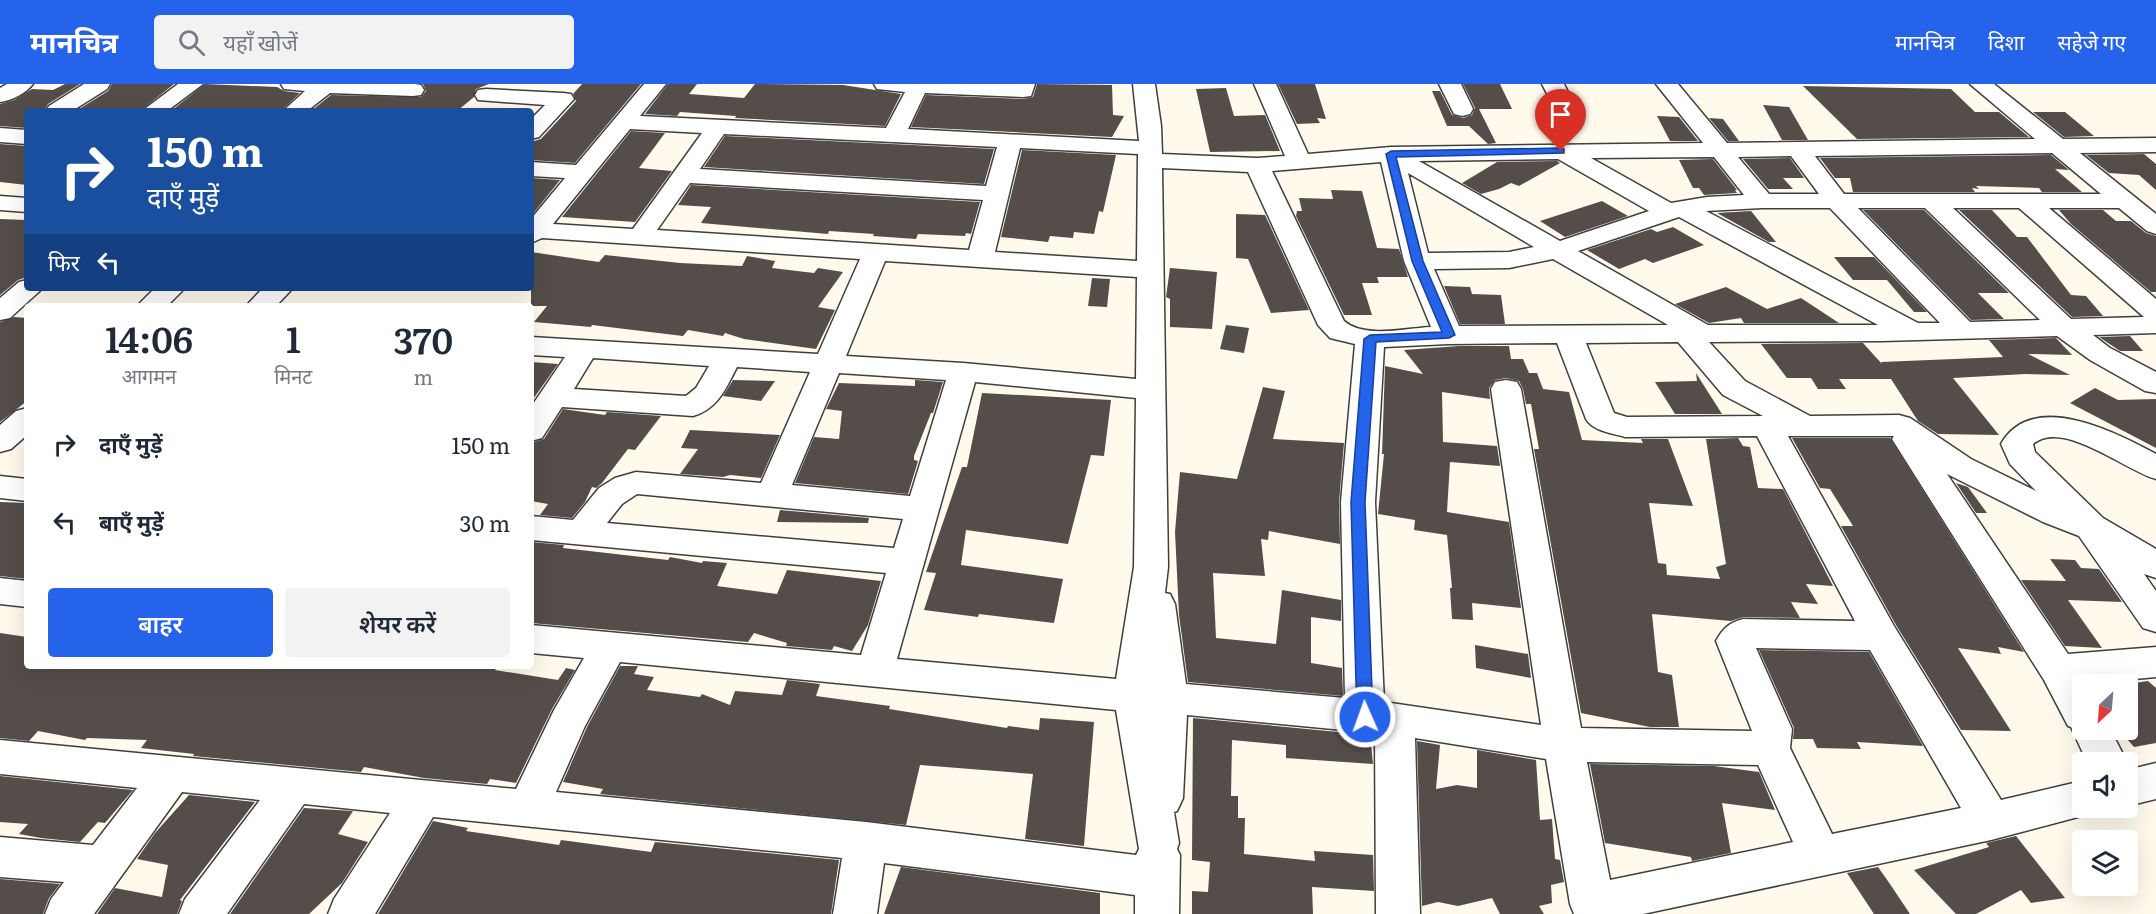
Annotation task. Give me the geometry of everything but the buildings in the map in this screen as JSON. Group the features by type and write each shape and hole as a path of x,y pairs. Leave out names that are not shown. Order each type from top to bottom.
{"street":[{"path":"1,96 22,84"},
{"path":"62,108 99,84"},
{"path":"157,108 192,84"},
{"path":"292,84 416,87"},
{"path":"534,231 655,84"},
{"path":"885,84 1023,91 1024,84"},
{"path":"0,757 866,841 1157,878 1151,697 1150,126 1144,84"},
{"path":"1265,84 1300,163"},
{"path":"1450,84 1462,109"},
{"path":"1553,84 1567,112"},
{"path":"1667,84 1762,201"},
{"path":"1981,84 2144,213"},
{"path":"298,108 325,86"},
{"path":"894,135 918,86"},
{"path":"392,108 416,87"},
{"path":"471,108 491,89 562,99 534,129"},
{"path":"624,122 1010,141 1257,165 1391,154 2057,146 2151,149"},
{"path":"640,237 718,126"},
{"path":"980,259 1010,141"},
{"path":"1798,149 1838,202 1962,330"},
{"path":"1561,151 1913,332"},
{"path":"1391,154 1557,250 1694,334 1734,388 1802,424"},
{"path":"1391,154 1417,261 1449,335"},
{"path":"1257,165 1332,325 1340,332 1370,339 1449,335 1913,332 2156,325"},
{"path":"534,169 583,172"},
{"path":"684,175 997,194"},
{"path":"1417,261 1509,260 1557,250 1675,210 1707,204 1762,201 2025,201 2144,213"},
{"path":"2025,201 2156,313"},
{"path":"1932,202 2064,328 2100,354 2156,384"},
{"path":"534,233 640,237 980,259 1150,274"},
{"path":"534,233 873,259 1150,274"},
{"path":"772,495 873,259"},
{"path":"0,313 26,291"},
{"path":"263,303 276,291"},
{"path":"0,313 24,315"},
{"path":"1568,334 1601,420 1625,427 1899,425 1960,467 2055,514 2091,527 2156,565"},
{"path":"1370,339 1358,502 1398,914"},
{"path":"534,346 963,372 1150,390"},
{"path":"534,426 585,350"},
{"path":"553,397 693,406 708,394 728,358"},
{"path":"875,671 963,372"},
{"path":"1506,389 1564,745 1595,909 1821,856 1991,821 2072,801"},
{"path":"1899,425 2058,670 2072,696"},
{"path":"1767,426 1881,636 1991,821"},
{"path":"2156,468 2095,435 2073,428 2034,429 2020,436 2017,444 2021,456 2091,527 2156,618"},
{"path":"582,533 610,495 620,487 636,483 921,509"},
{"path":"0,487 24,490"},
{"path":"534,528 907,562"},
{"path":"0,591 24,594"},
{"path":"1821,856 1770,748 1772,729 1736,641 1743,633 1881,636"},
{"path":"534,639 1380,718 1564,745 1770,748"},
{"path":"528,808 568,721 610,646"},
{"path":"2058,670 2156,662"},
{"path":"67,914 172,774"},
{"path":"2138,785 2156,781"},
{"path":"201,914 294,786"},
{"path":"351,914 422,798"},
{"path":"855,914 866,841"},
{"path":"0,857 105,866"}],"route":[{"path":"1365,717 1358,502 1370,339 1449,335 1417,261 1391,154 1561,151"}]}
